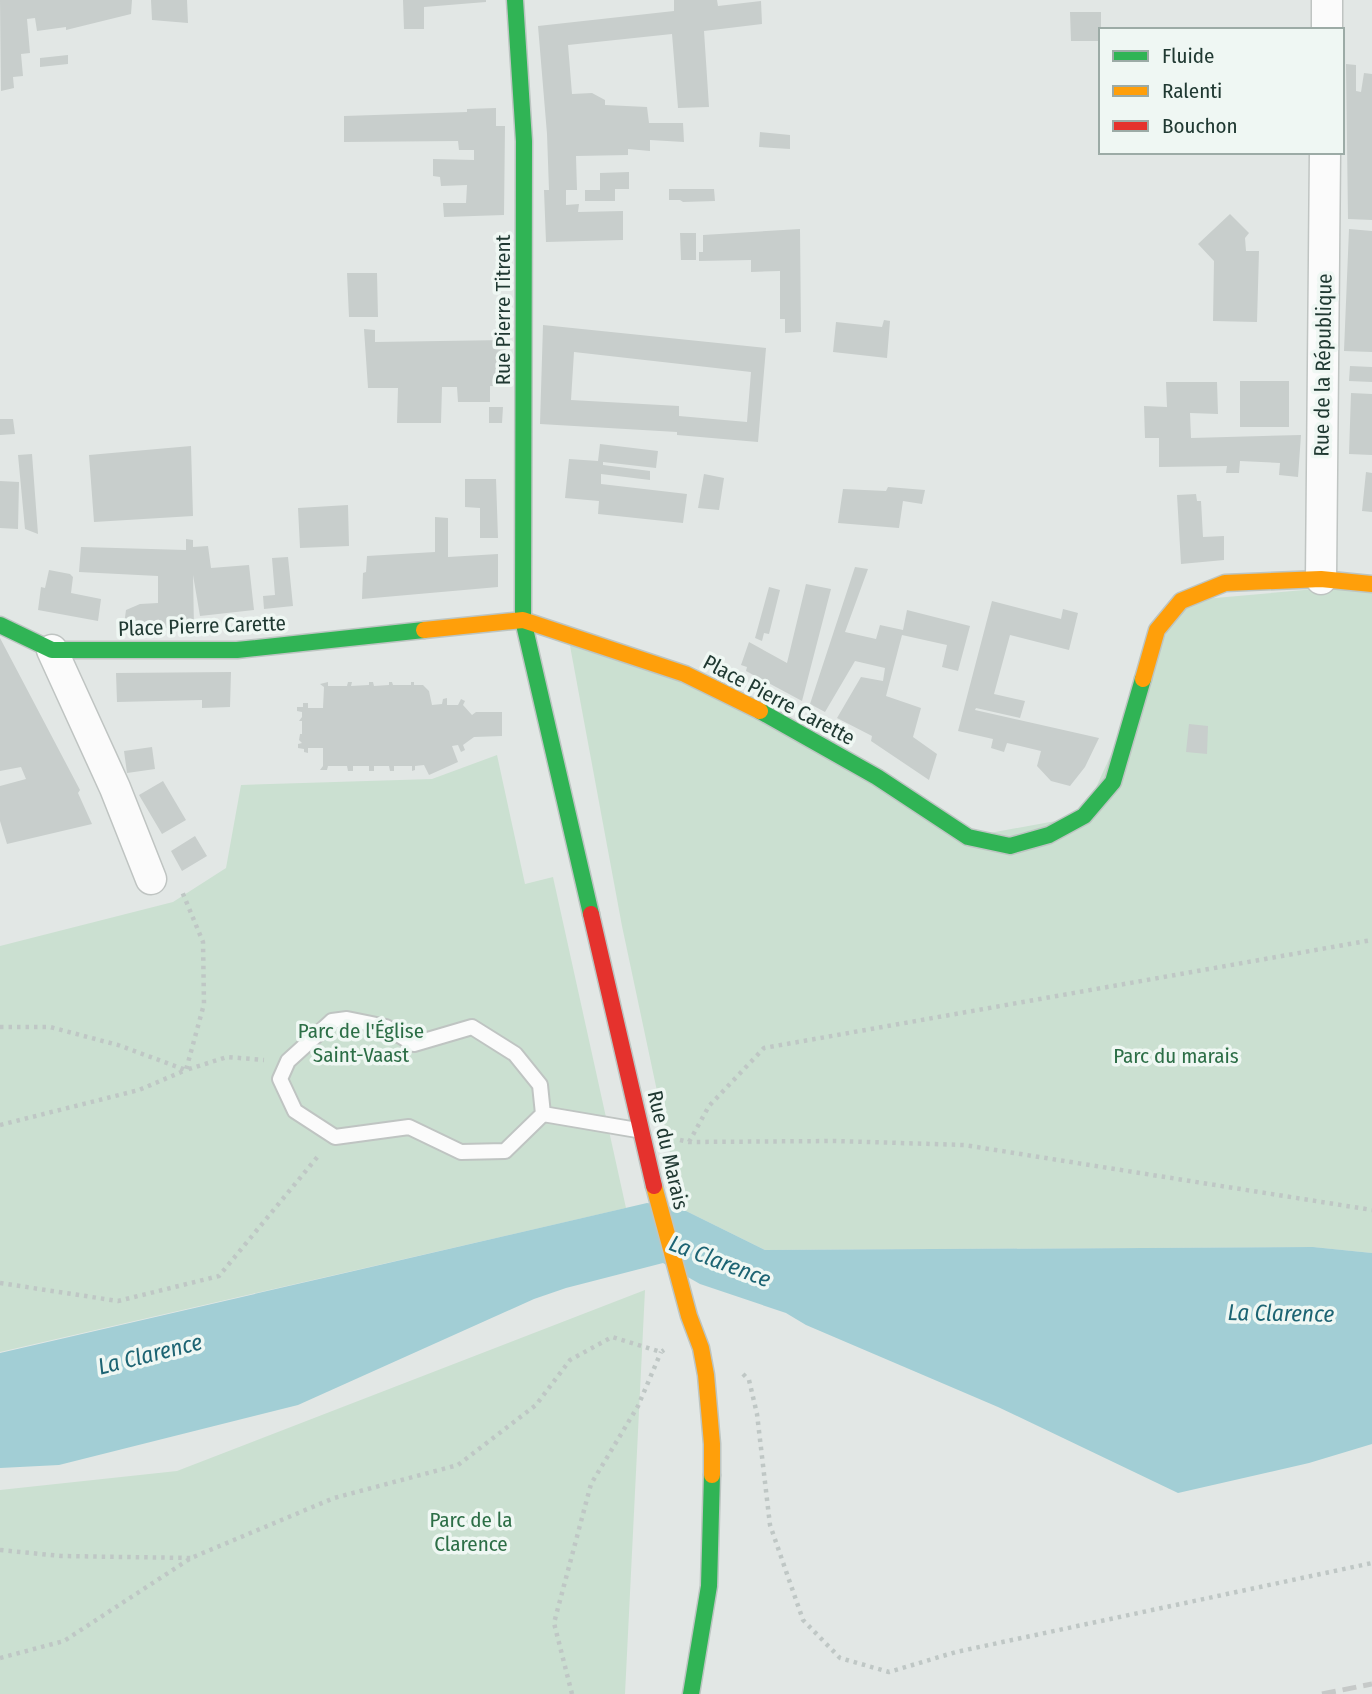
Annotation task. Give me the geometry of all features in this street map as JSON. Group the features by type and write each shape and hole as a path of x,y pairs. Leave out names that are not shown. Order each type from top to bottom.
{"street":[{"name":"Rue Pierre Titrent","path":"515,0 524,141 523,620"},
{"path":"1327,0 1327,28"},
{"name":"Rue de la République","path":"1321,579 1325,154"},
{"name":"Place Pierre Carette","path":"52,650 237,650 523,620 685,674 785,722 877,776 968,837 1010,846 1049,835 1084,816 1113,782 1157,630 1181,601 1225,583 1321,579 1372,584"},
{"name":"Rue du Marais","path":"523,620 652,1179 689,1316 701,1348 706,1375 712,1444 709,1586 691,1694"},
{"path":"0,625 52,650 115,788 151,879"}],"lane":[{"path":"347,1019 386,1027 414,1044 472,1027 515,1054 540,1085 543,1114 505,1151 461,1152 409,1127 335,1137 295,1111 280,1079 288,1061 332,1021 347,1019"},
{"path":"543,1114 642,1131"}],"path":[{"path":"151,879 175,875 203,942 204,1004 186,1070"},
{"path":"1372,940 764,1048 709,1106 689,1142 836,1141 964,1145 1372,1210"},
{"path":"0,1027 50,1027 118,1045 186,1070"},
{"path":"0,1125 139,1090 186,1070 227,1057 288,1061"},
{"path":"0,1283 118,1301 219,1276 335,1137"},
{"path":"572,1694 554,1623 591,1484 638,1406 661,1352"},
{"path":"0,1550 61,1556 191,1558"}],"green space":[{"name":"Parc du marais","path":"1372,584 1372,1253 1313,1247 765,1250 682,1209 622,926 568,635 685,674 968,837 1083,816 1181,601"},
{"name":"Parc de l'Église Saint-Vaast","path":"497,755 525,884 553,877 626,1208 0,1352 0,946 173,902 226,868 241,785 432,779"},
{"name":"Parc de la Clarence","path":"645,1290 625,1694 0,1694 0,1490 177,1471"}],"water":[{"name":"La Clarence","path":"647,1203 682,1209 765,1250 1313,1247 1372,1253 1372,1444 1309,1463 1178,1493 998,1407 806,1325 786,1313 700,1284 663,1263 534,1299 298,1405 59,1465 0,1468 0,1353"}],"building":[{"path":"0,0 132,0 131,14 66,30 66,27 37,31 35,18 27,19 30,53 21,54 23,76 13,77 14,88 1,91"},
{"path":"151,0 187,0 188,23 152,20"},
{"path":"403,0 486,2 424,7 424,29 404,29"},
{"path":"674,0 717,0 718,6 761,1 762,24 704,31 709,107 678,108 672,34 568,45 572,94 592,93 605,100 605,105 647,107 649,123 683,123 684,142 650,140 650,151 628,149 628,155 576,156 577,190 566,190 566,205 579,204 578,212 623,211 623,240 546,242 544,190 549,190 547,134 538,26 674,11"},
{"path":"1070,12 1101,12 1099,41 1071,41"},
{"path":"68,55 68,64 40,67 40,58"},
{"path":"1346,64 1356,65 1356,91 1361,92 1364,73 1372,74 1372,220 1348,219"},
{"path":"496,108 496,126 505,126 504,215 444,217 443,203 466,203 467,185 441,186 440,177 433,176 433,159 474,160 474,150 459,150 458,141 344,142 344,116 467,112 467,109"},
{"path":"760,132 790,135 790,149 759,147"},
{"path":"629,172 629,189 615,189 615,201 585,201 585,190 600,190 600,173"},
{"path":"669,189 714,189 715,201 669,200"},
{"path":"1230,214 1249,233 1245,238 1246,251 1259,251 1257,322 1213,321 1214,261 1198,244"},
{"path":"800,229 801,332 785,333 785,319 780,319 780,271 751,272 751,260 699,261 699,252 703,252 703,235"},
{"path":"1349,229 1372,231 1372,352 1344,351"},
{"path":"680,233 696,233 696,260 681,260"},
{"path":"347,273 377,273 378,317 349,317"},
{"path":"884,320 890,321 887,358 833,352 836,322 882,327"},
{"path":"543,325 766,348 758,442 677,435 677,432 540,424","holes":["574,352 751,372 747,422 679,416 679,406 571,400"]},
{"path":"364,329 375,330 375,342 506,340 504,386 490,386 490,402 458,402 457,387 442,387 441,423 397,423 398,388 368,388"},
{"path":"1350,366 1372,367 1372,382 1349,381"},
{"path":"1240,381 1289,381 1289,427 1240,427"},
{"path":"1166,382 1217,382 1218,414 1190,413 1191,438 1301,435 1298,477 1279,475 1280,463 1240,461 1239,473 1226,473 1227,466 1159,467 1159,438 1145,438 1144,406 1167,407"},
{"path":"1351,393 1372,394 1372,455 1349,454"},
{"path":"489,407 503,407 502,423 489,423"},
{"path":"0,419 13,419 15,434 0,435"},
{"path":"600,444 658,451 656,468 603,462 603,465 650,471 650,480 601,474 601,484 687,494 683,523 598,514 599,501 565,498 569,459 598,461"},
{"path":"191,446 193,516 94,522 89,455"},
{"path":"32,454 38,534 25,529 18,455"},
{"path":"1366,472 1372,473 1372,512 1362,511"},
{"path":"704,474 724,478 719,510 698,508"},
{"path":"465,479 496,479 498,538 480,538 480,508 465,507"},
{"path":"0,481 19,482 18,529 0,528"},
{"path":"888,487 925,490 922,504 903,501 899,528 838,523 843,489 886,491"},
{"path":"1196,494 1197,501 1201,501 1203,537 1224,536 1224,560 1181,564 1177,495"},
{"path":"348,505 349,546 300,548 298,508"},
{"path":"435,517 448,518 448,557 498,554 498,587 362,599 367,556 435,552"},
{"path":"186,539 193,540 193,547 208,546 211,568 249,565 254,610 200,616 193,575 194,628 143,628 124,625 126,610 140,604 158,603 158,576 79,572 81,547 186,550"},
{"path":"288,557 293,606 264,609 263,596 275,595 272,558"},
{"path":"855,567 868,569 845,632 876,639 880,625 903,630 907,610 970,626 958,671 942,667 947,645 902,635 886,696 921,708 913,737 937,754 929,780 871,741 872,736 837,718 861,677 883,681 885,668 855,661 825,712 810,704"},
{"path":"49,570 73,577 71,593 101,599 98,621 38,610 41,587 45,588"},
{"path":"806,584 831,589 802,701 746,671 747,667 741,665 749,642 787,663"},
{"path":"769,587 780,590 769,634 764,633 762,641 755,638"},
{"path":"992,601 1061,619 1063,609 1078,613 1069,650 1010,635 994,694 1025,701 1020,718 976,708 975,710 1099,738 1085,767 1070,786 1051,781 1037,766 1041,751 1007,743 1004,752 991,748 993,739 958,731"},
{"path":"0,638 80,790 78,793 92,824 7,844 0,821 0,786 26,779 21,767 0,771"},
{"path":"231,672 230,707 202,708 202,700 117,702 116,673"},
{"path":"328,682 328,686 347,686 348,682 352,682 351,686 369,685 369,682 373,682 374,686 389,685 389,682 393,685 411,685 411,682 414,682 414,685 423,685 429,691 432,705 442,704 443,699 447,698 447,705 458,705 461,699 465,701 463,705 472,715 476,712 502,712 502,736 474,737 463,745 465,750 461,752 458,745 452,746 458,762 429,775 424,765 415,766 412,771 412,766 394,766 394,771 390,771 389,766 374,766 374,771 369,771 369,766 353,766 353,771 348,771 347,766 328,766 327,770 320,770 323,766 323,748 308,748 308,753 298,748 298,744 302,743 299,740 302,721 299,721 302,712 297,711 297,707 308,703 308,708 323,708 324,687 320,684"},
{"path":"1189,724 1208,726 1207,754 1186,752"},
{"path":"152,747 155,769 127,773 124,751"},
{"path":"163,781 186,820 162,834 139,795"},
{"path":"195,836 207,856 182,871 171,851"}],"railway":[{"path":"1322,1694 1372,1684"}],"traffic: fast":[{"path":"515,0 524,141 523,620 591,914"},
{"path":"0,625 52,650 237,650 424,630"},
{"path":"760,711 877,777 968,837 1010,846 1049,835 1084,816 1113,782 1143,679"},
{"path":"691,1694 709,1586 712,1475"}],"traffic: slow":[{"path":"1143,679 1157,630 1181,601 1225,583 1321,579 1372,584"},
{"path":"424,630 523,620 685,674 760,711"},
{"path":"654,1186 689,1316 701,1348 712,1444 712,1475"}],"traffic: jam":[{"path":"591,914 654,1186"}]}
